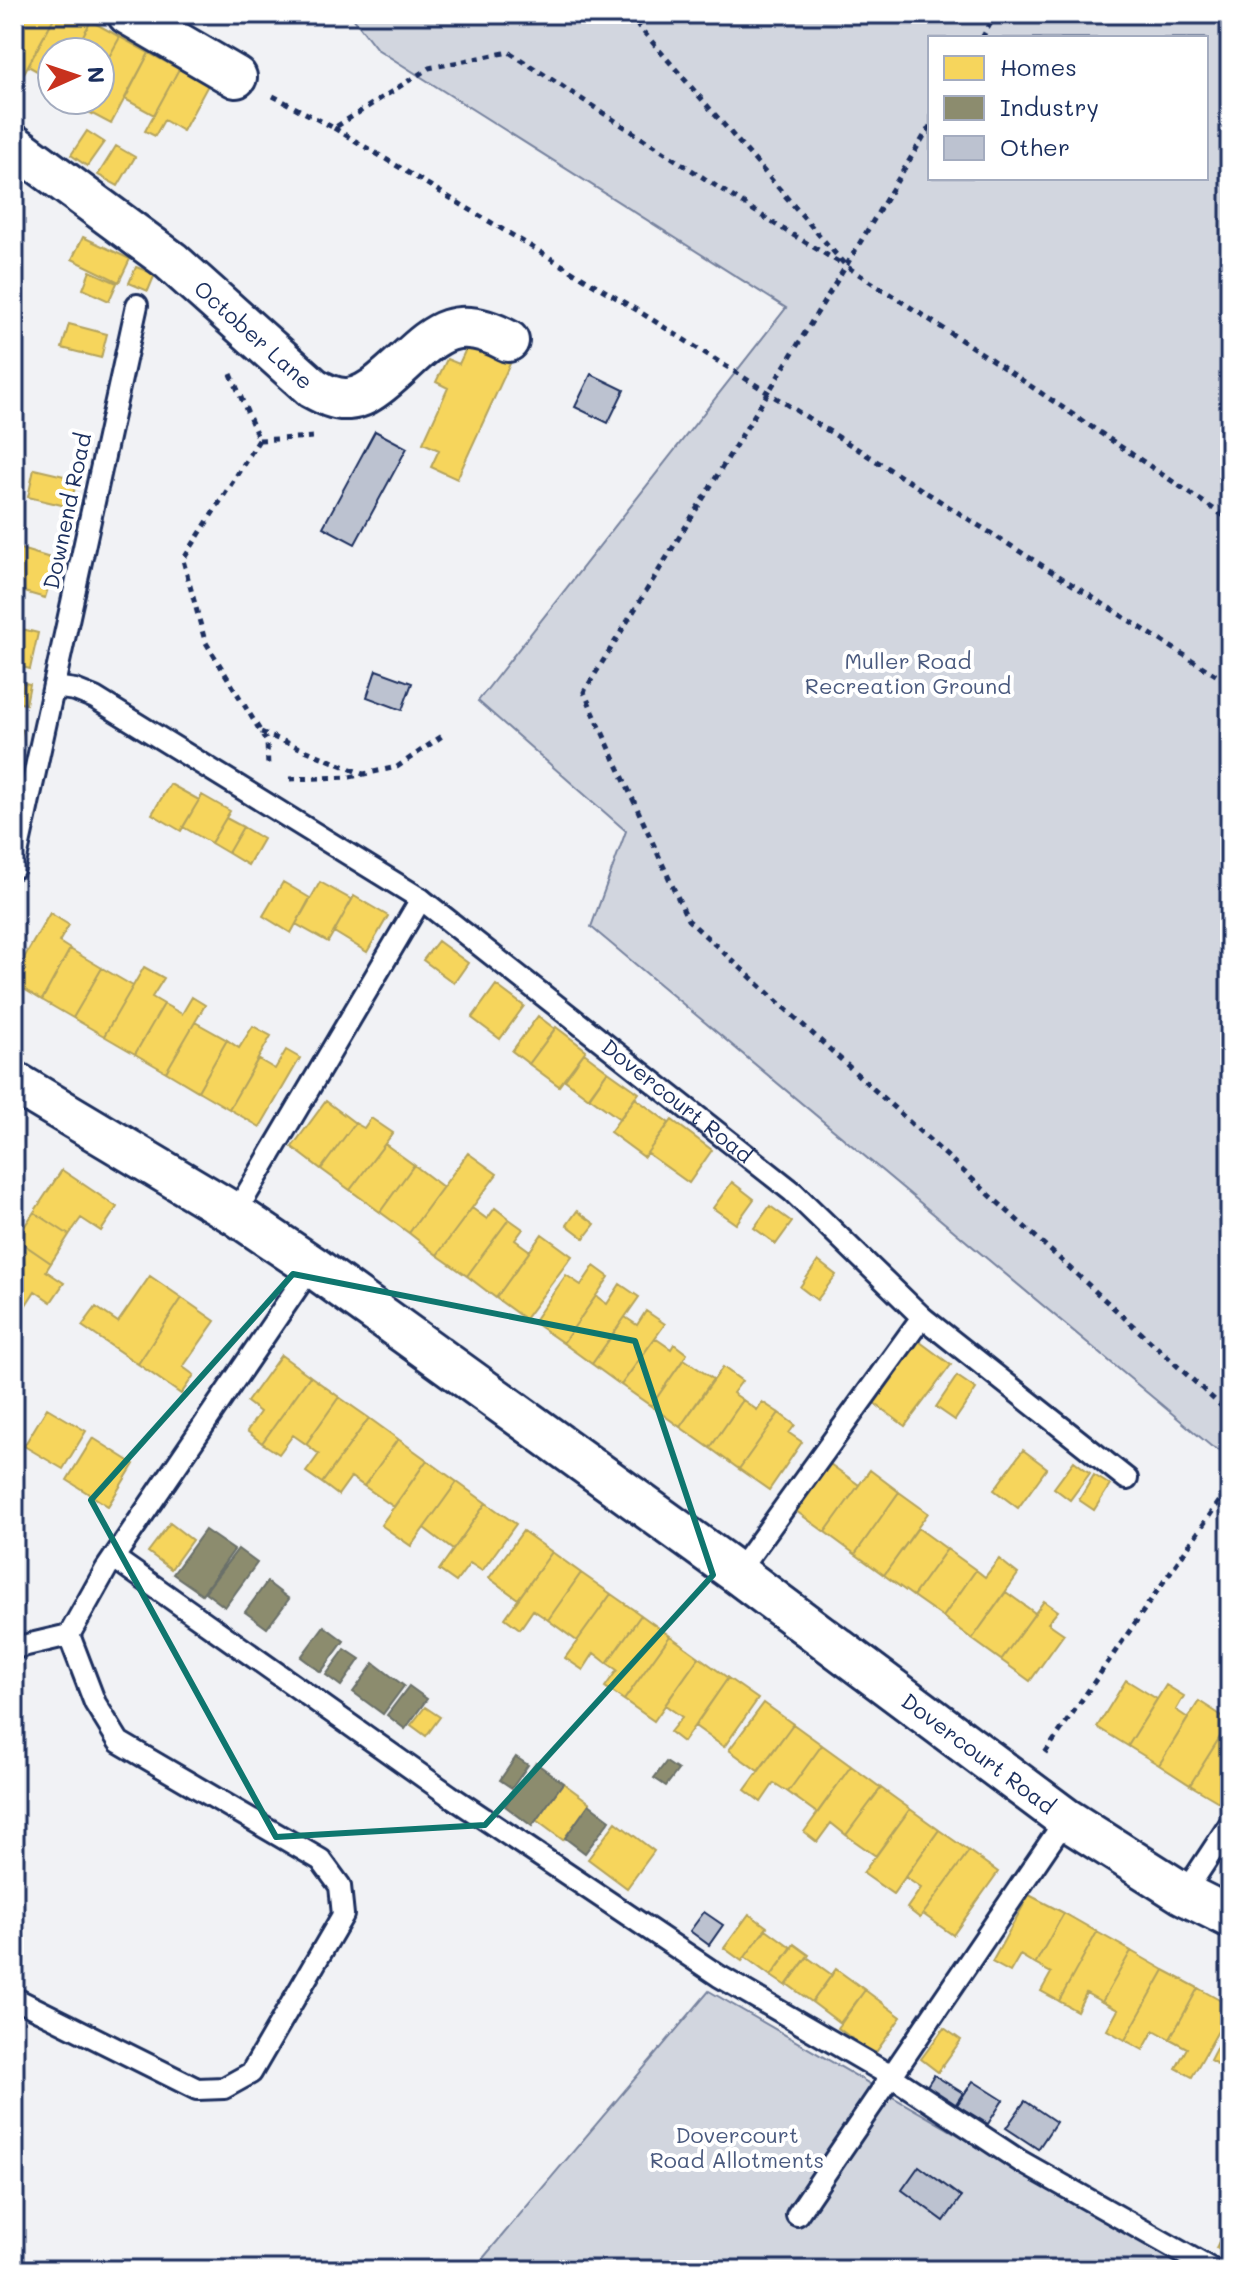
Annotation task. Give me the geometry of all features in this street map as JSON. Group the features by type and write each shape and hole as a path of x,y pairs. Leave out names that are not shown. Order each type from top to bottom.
{"street":[{"path":"128,14 236,77"},
{"name":"October Lane","path":"14,145 171,261 313,388 324,394 338,399 361,397 445,330 476,327 508,341"},
{"name":"Dovercourt Road","path":"14,1082 235,1214 312,1266 737,1573 1066,1819 1184,1894 1230,1917"}],"lane":[{"name":"Downend Road","path":"14,868 137,305"},
{"name":"Dovercourt Road","path":"54,687 75,690 95,698 261,789 421,899 793,1192 922,1317 1127,1479"},
{"path":"235,1214 421,899"},
{"path":"14,1648 69,1635 114,1558 312,1266"},
{"path":"737,1573 922,1317"},
{"path":"114,1558 449,1795 719,1976 891,2076 1020,2161 1213,2270"},
{"path":"14,1998 197,2089 224,2088 251,2073 343,1915 340,1886 321,1860 119,1742 95,1703 69,1635"},
{"path":"797,2215 1066,1819"},
{"path":"1184,1894 1230,1824"}],"path":[{"path":"628,14 846,266"},
{"path":"983,36 996,14"},
{"path":"334,128 429,68 509,52 983,354 1230,520"},
{"path":"236,77 334,128 769,392 1230,684"},
{"path":"928,129 584,692 688,920 1230,1414"},
{"path":"259,440 183,560 205,641 267,742 268,773 261,789"},
{"path":"260,731 364,774"},
{"path":"261,789 397,767 445,734"},
{"path":"1022,1787 1230,1486"}],"highlighted area":[{"path":"293,1274 635,1341 713,1575 485,1825 276,1837 91,1500"}],"green space":[{"name":"Muller Road Recreation Ground","path":"350,14 1230,14 1230,1456 1212,1447 591,927 626,831 478,701 786,308 377,49"},
{"name":"Dovercourt Road Allotments","path":"709,1991 1192,2270 473,2270"}],"building: Homes":[{"path":"18,14 56,14 44,36 36,36 36,51 24,73 14,67 14,22"},
{"path":"56,14 78,14 91,21 83,36 44,36"},
{"path":"91,21 120,37 116,44 116,36 83,36"},
{"path":"120,37 149,53 116,115 116,44"},
{"path":"36,51 36,70 28,66"},
{"path":"149,53 179,69 154,115 125,99"},
{"path":"179,69 208,85 183,131 164,120 155,136 145,131"},
{"path":"96,116 115,116 111,124"},
{"path":"87,131 104,142 87,166 71,155"},
{"path":"116,146 135,157 118,186 98,175"},
{"path":"83,237 130,259 119,282 72,259"},
{"path":"136,267 155,274 148,291 129,283"},
{"path":"90,271 117,283 109,301 83,289"},
{"path":"69,324 107,334 101,358 62,348"},
{"path":"472,336 514,355 457,479 431,467 439,450 423,443 448,388 436,382 447,359 459,364"},
{"path":"34,469 77,479 70,507 28,497"},
{"path":"14,547 57,560 45,598 14,589"},
{"path":"14,627 38,633 30,669 14,665"},
{"path":"14,681 30,684 26,704 14,702"},
{"path":"14,728 22,730 19,747 14,746"},
{"path":"170,784 199,800 181,831 152,814"},
{"path":"202,795 230,811 211,843 183,827"},
{"path":"226,818 243,827 228,853 211,843"},
{"path":"243,827 263,839 248,865 228,853"},
{"path":"283,882 310,898 291,933 263,916"},
{"path":"320,882 352,900 328,942 296,924"},
{"path":"354,896 388,916 367,952 334,932"},
{"path":"50,913 69,925 59,942 70,949 42,1000 14,983 14,975"},
{"path":"438,941 468,963 454,983 423,960"},
{"path":"70,949 102,968 73,1018 42,1000"},
{"path":"144,967 164,978 152,997 164,1004 135,1054 104,1036"},
{"path":"102,968 133,986 104,1036 73,1018"},
{"path":"496,985 524,1006 500,1039 472,1018"},
{"path":"192,997 205,1005 166,1072 135,1054 164,1004 182,1014"},
{"path":"538,1016 555,1029 529,1064 512,1051"},
{"path":"195,1022 227,1040 198,1091 166,1072"},
{"path":"253,1026 271,1036 229,1109 198,1091 227,1040 239,1048"},
{"path":"556,1027 586,1050 559,1086 529,1064"},
{"path":"286,1050 300,1058 260,1127 229,1109 258,1059 275,1069"},
{"path":"584,1053 608,1071 589,1098 565,1080"},
{"path":"608,1071 639,1093 620,1119 589,1097"},
{"path":"635,1098 669,1123 644,1157 610,1132"},
{"path":"326,1101 355,1123 321,1169 292,1147"},
{"path":"371,1118 393,1133 350,1190 321,1169 355,1123 364,1128"},
{"path":"672,1120 712,1150 689,1183 647,1153"},
{"path":"385,1144 414,1165 380,1212 350,1190"},
{"path":"468,1153 497,1174 437,1255 409,1233"},
{"path":"414,1165 443,1187 409,1233 380,1212"},
{"path":"62,1170 117,1207 101,1231 81,1218 69,1235 34,1212"},
{"path":"732,1182 754,1199 736,1224 713,1208"},
{"path":"770,1206 792,1222 776,1244 754,1228"},
{"path":"472,1208 487,1219 495,1208 509,1219 467,1276 437,1255"},
{"path":"577,1211 595,1224 584,1238 567,1225"},
{"path":"34,1212 69,1235 51,1263 16,1239"},
{"path":"509,1219 523,1229 515,1240 530,1251 496,1298 467,1276"},
{"path":"542,1234 572,1256 525,1319 496,1298"},
{"path":"14,1238 51,1263 46,1271 64,1283 51,1302 35,1291 22,1311 14,1306"},
{"path":"818,1261 836,1275 817,1300 800,1287"},
{"path":"594,1266 609,1277 563,1343 533,1322 566,1275 581,1285"},
{"path":"150,1276 182,1298 138,1364 82,1326 96,1307 118,1322"},
{"path":"620,1284 639,1297 592,1364 563,1343 596,1296 607,1304"},
{"path":"182,1298 215,1321 183,1367 194,1375 181,1394 138,1364"},
{"path":"646,1311 665,1324 621,1385 592,1364 625,1317 637,1325"},
{"path":"655,1338 671,1349 674,1344 687,1354 651,1406 621,1385"},
{"path":"916,1339 951,1365 905,1426 870,1400"},
{"path":"281,1355 310,1376 262,1443 247,1431 260,1412 247,1402"},
{"path":"684,1359 713,1379 680,1427 651,1406"},
{"path":"723,1367 742,1381 733,1393 743,1400 710,1448 680,1427"},
{"path":"310,1376 339,1397 306,1444 293,1435 279,1454 262,1443"},
{"path":"957,1376 976,1389 955,1420 936,1407"},
{"path":"339,1397 369,1418 322,1483 306,1472 319,1454 306,1444"},
{"path":"743,1400 757,1410 762,1402 779,1413 739,1469 710,1448"},
{"path":"47,1408 86,1431 63,1469 24,1446"},
{"path":"779,1413 795,1425 789,1433 802,1442 769,1490 739,1469"},
{"path":"369,1418 398,1439 364,1486 351,1477 338,1495 322,1483"},
{"path":"93,1438 134,1464 108,1506 67,1480"},
{"path":"398,1439 427,1460 394,1507 364,1486"},
{"path":"1023,1450 1047,1468 1018,1508 994,1490"},
{"path":"427,1460 457,1482 411,1546 381,1525"},
{"path":"1074,1461 1090,1473 1070,1500 1054,1488"},
{"path":"830,1464 859,1485 825,1532 796,1511"},
{"path":"870,1470 899,1492 855,1554 825,1532"},
{"path":"1094,1475 1110,1485 1094,1510 1079,1500"},
{"path":"457,1482 486,1503 453,1550 424,1528"},
{"path":"899,1492 928,1513 884,1575 855,1554"},
{"path":"486,1503 516,1524 482,1571 470,1563 456,1582 439,1570"},
{"path":"170,1523 192,1540 171,1569 148,1552"},
{"path":"918,1528 947,1549 913,1596 884,1575"},
{"path":"523,1531 552,1552 518,1599 489,1578"},
{"path":"947,1549 976,1570 943,1617 913,1596"},
{"path":"552,1552 581,1573 548,1620 533,1610 520,1629 505,1618"},
{"path":"999,1559 1018,1574 972,1639 943,1617 976,1570 985,1577"},
{"path":"581,1573 611,1594 577,1641 548,1620"},
{"path":"1006,1592 1035,1613 1001,1660 972,1639"},
{"path":"611,1594 641,1615 607,1663 594,1653 583,1670 565,1658"},
{"path":"1044,1601 1058,1611 1048,1623 1064,1634 1030,1681 1001,1660"},
{"path":"641,1615 670,1636 624,1700 605,1687 617,1670 607,1663"},
{"path":"670,1636 699,1657 654,1721 624,1700"},
{"path":"699,1657 728,1678 683,1742 670,1732 682,1717 665,1705"},
{"path":"728,1678 758,1699 724,1747 695,1726"},
{"path":"1126,1680 1157,1699 1128,1746 1097,1727"},
{"path":"1166,1685 1184,1696 1176,1710 1188,1718 1159,1765 1128,1746"},
{"path":"1199,1701 1230,1721 1190,1785 1159,1765"},
{"path":"764,1703 793,1724 758,1771 729,1750"},
{"path":"425,1707 440,1717 426,1736 411,1725"},
{"path":"1230,1721 1230,1791 1222,1804 1190,1785"},
{"path":"793,1724 822,1745 788,1792 774,1783 761,1802 745,1790"},
{"path":"822,1745 851,1766 817,1813 788,1792"},
{"path":"851,1766 881,1788 846,1835 831,1823 817,1842 804,1832"},
{"path":"563,1783 590,1803 563,1840 536,1820"},
{"path":"881,1788 910,1809 876,1856 846,1835"},
{"path":"910,1809 939,1830 893,1894 863,1873"},
{"path":"616,1822 654,1851 627,1888 588,1859"},
{"path":"939,1830 969,1851 920,1918 907,1908 921,1888 905,1877"},
{"path":"969,1851 998,1872 953,1935 923,1914"},
{"path":"1029,1895 1064,1913 1035,1964 1020,1955 1010,1972 992,1962"},
{"path":"1064,1913 1097,1932 1059,2001 1041,1991 1051,1973 1035,1964"},
{"path":"749,1914 767,1927 742,1961 724,1948"},
{"path":"766,1929 792,1948 771,1976 745,1957"},
{"path":"1097,1932 1131,1951 1102,2002 1086,1993 1077,2011 1059,2001"},
{"path":"794,1944 809,1955 786,1986 771,1976"},
{"path":"1131,1951 1164,1970 1125,2040 1107,2030 1118,2010 1102,2002"},
{"path":"807,1957 832,1975 812,2002 787,1984"},
{"path":"836,1969 865,1990 840,2023 812,2002"},
{"path":"1164,1970 1198,1988 1170,2039 1154,2030 1143,2050 1125,2040"},
{"path":"1198,1988 1230,2006 1230,2010 1192,2077 1176,2068 1187,2048 1170,2039"},
{"path":"865,1990 901,2017 874,2055 838,2028"},
{"path":"1230,2021 1230,2071 1210,2060"},
{"path":"944,2028 961,2040 938,2072 921,2059"},
{"path":"1230,2218 1230,2254 1216,2248"}],"building: Industry":[{"path":"205,1530 234,1550 202,1594 173,1574"},
{"path":"238,1549 257,1563 225,1607 205,1592"},
{"path":"267,1582 289,1599 267,1628 245,1612"},
{"path":"324,1626 344,1641 321,1672 301,1657"},
{"path":"345,1649 360,1659 341,1686 326,1675"},
{"path":"374,1663 404,1686 383,1714 353,1692"},
{"path":"409,1686 427,1699 405,1729 387,1715"},
{"path":"516,1757 528,1765 512,1788 500,1780"},
{"path":"666,1762 678,1770 666,1786 654,1778"},
{"path":"536,1763 563,1783 532,1826 505,1806"},
{"path":"589,1804 610,1820 585,1853 565,1838"}],"building: Other":[{"path":"591,374 624,390 608,423 575,407"},
{"path":"375,431 407,448 355,544 323,527"},
{"path":"376,670 412,683 402,710 367,697"},
{"path":"704,1912 723,1925 709,1945 690,1931"},
{"path":"934,2075 963,2093 952,2110 923,2092"},
{"path":"973,2081 1003,2100 988,2124 957,2105"},
{"path":"1025,2101 1056,2122 1038,2149 1006,2128"},
{"path":"919,2166 961,2197 944,2221 902,2190"}]}
